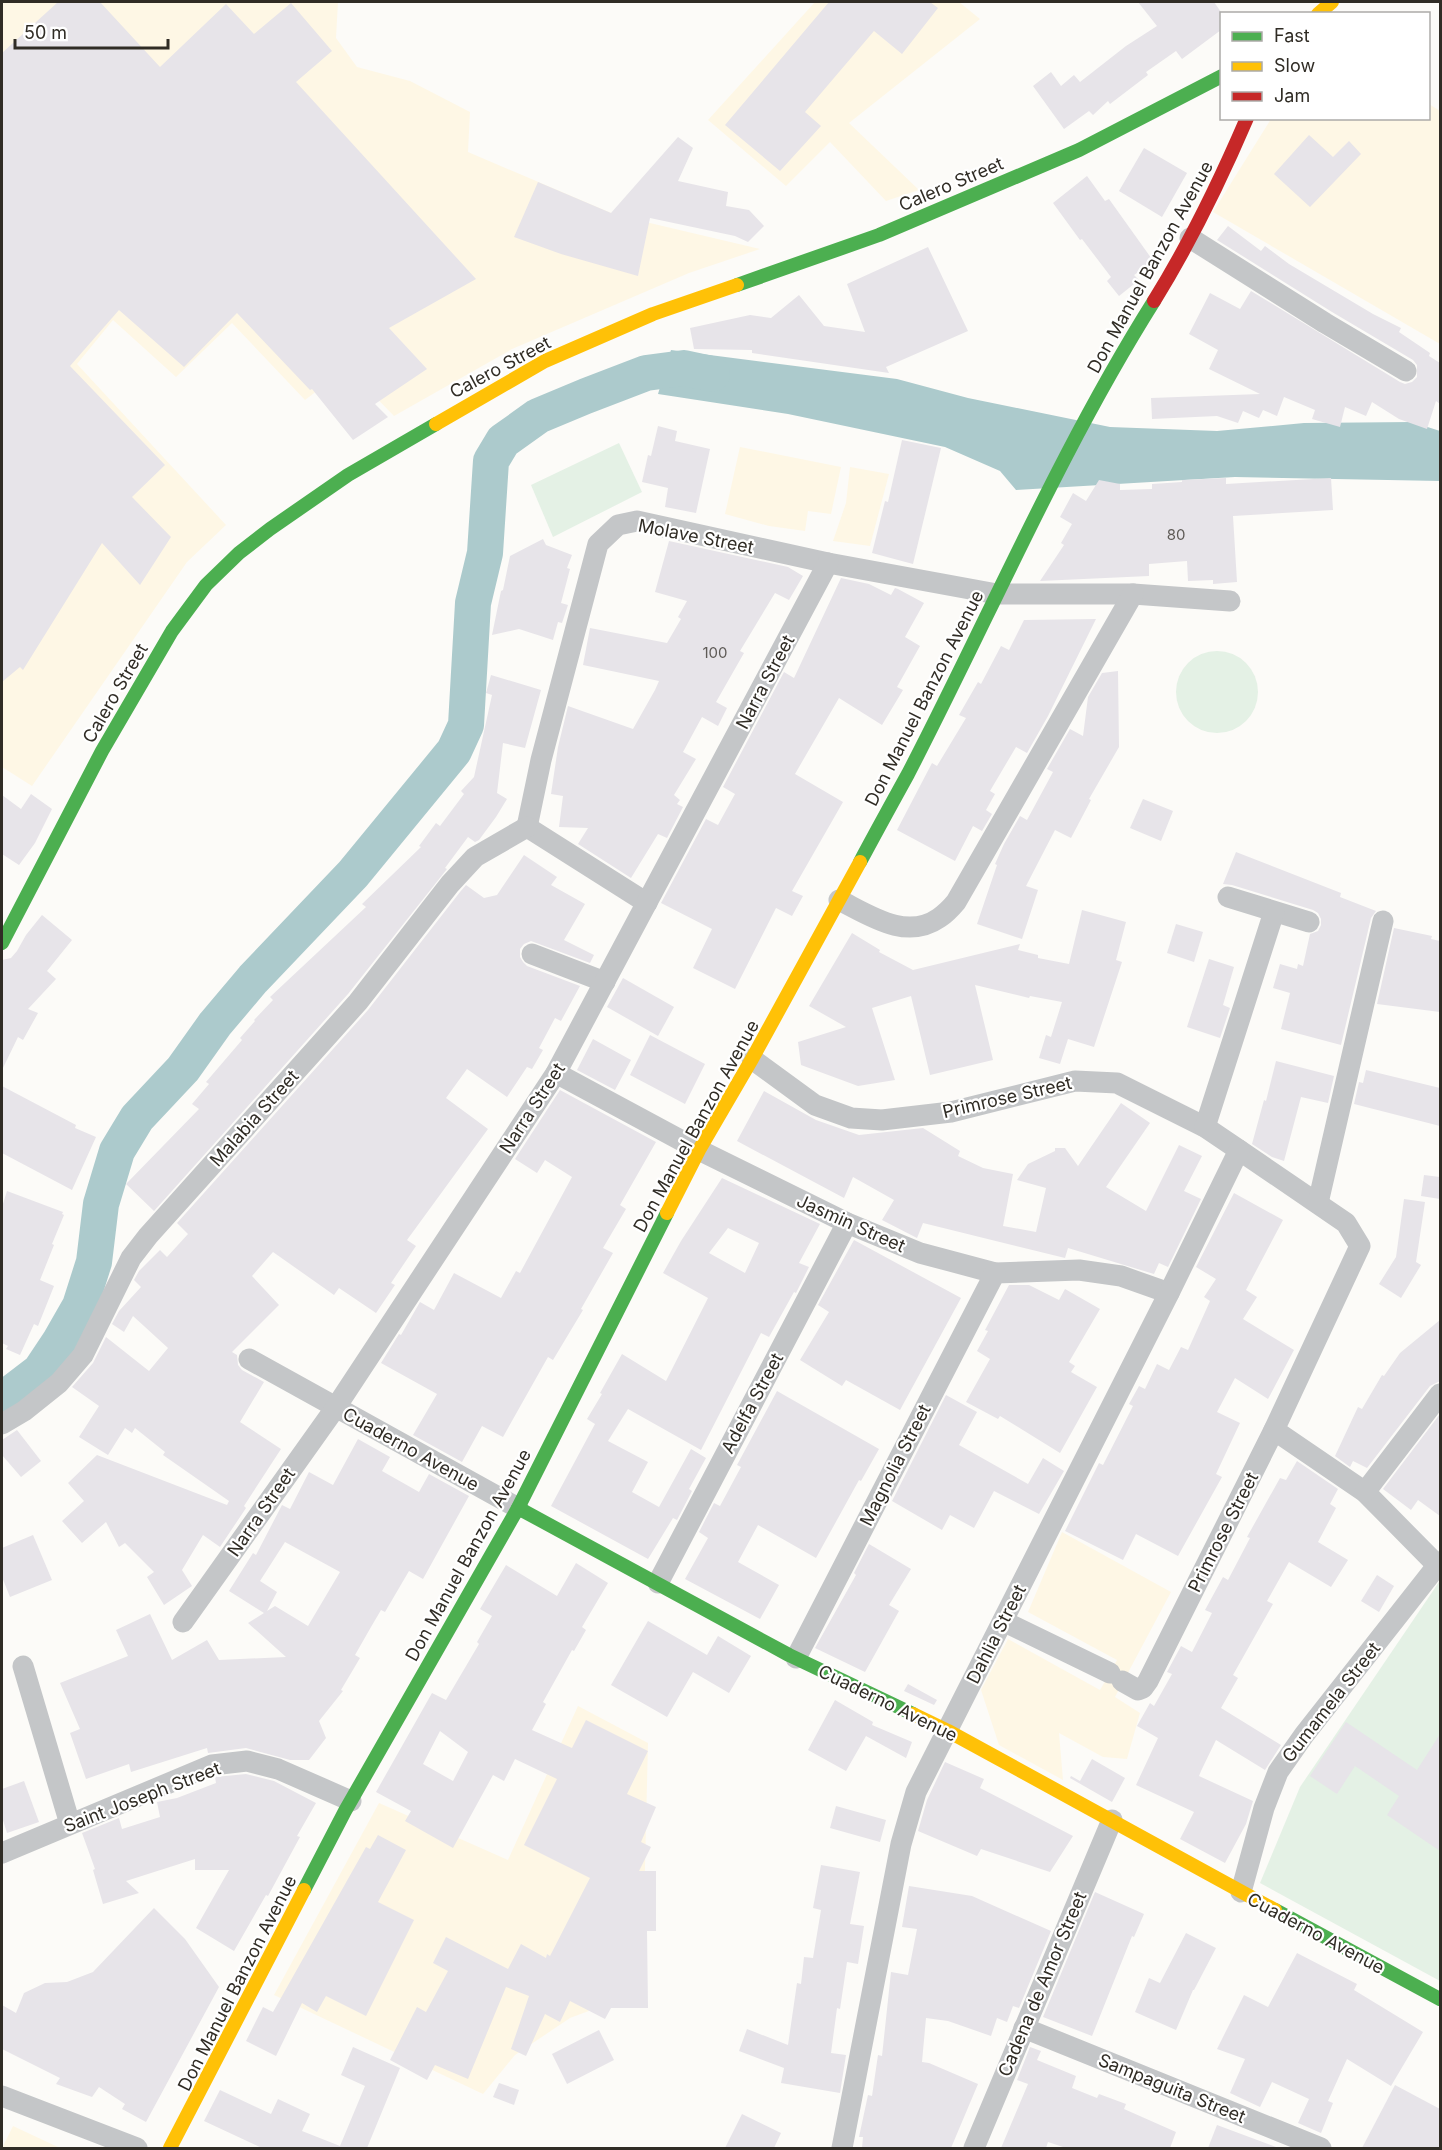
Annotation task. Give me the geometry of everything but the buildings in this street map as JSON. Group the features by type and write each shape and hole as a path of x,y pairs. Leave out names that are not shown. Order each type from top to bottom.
{"main road":[{"path":"1320,12 1332,2"},
{"name":"Calero Street","path":"2,943 102,751 172,631 206,585 239,553 270,529 348,475 453,412 545,361 653,314 879,235 1079,150 1220,77"},
{"name":"Don Manuel Banzon Avenue","path":"170,2148 351,1800 518,1508 699,1150 752,1059 908,773 1036,513 1123,350 1191,238 1224,173 1246,120"},
{"name":"Cuaderno Avenue","path":"518,1508 796,1658 948,1731 1440,1999"}],"street":[{"path":"1191,238 1406,371"},
{"name":"Molave Street","path":"527,826 541,760 598,544 618,525 637,521 828,563 997,594 1133,594 1230,602"},
{"name":"Narra Street","path":"183,1622 336,1407 556,1073 828,563"},
{"path":"839,900 892,926 915,927 938,919 956,902 1133,594"},
{"path":"527,826 647,903"},
{"name":"Malabia Street","path":"2,1424 24,1411 59,1383 83,1355 131,1258 148,1236 358,1002 450,884 475,856 527,826"},
{"path":"1228,897 1310,922"},
{"path":"1205,1127 1274,912"},
{"path":"1318,1203 1383,921"},
{"path":"532,954 605,982"},
{"name":"Primrose Street","path":"752,1059 815,1106 851,1119 882,1120 951,1112 1075,1081 1117,1083 1205,1127 1346,1223 1360,1246 1274,1430 1143,1688 1138,1689 1003,1621"},
{"name":"Jasmin Street","path":"556,1073 699,1150 846,1223 920,1253 995,1272 1090,1272 1121,1276 1169,1293"},
{"name":"Dahlia Street","path":"842,2148 901,1844 916,1792 1239,1150"},
{"name":"Adelfa Street","path":"658,1583 846,1223"},
{"name":"Magnolia Street","path":"796,1658 995,1272"},
{"name":"Cuaderno Avenue","path":"249,1359 518,1508"},
{"path":"1365,1492 1440,1394"},
{"path":"1274,1430 1365,1492 1440,1565"},
{"name":"Gumamela Street","path":"1241,1892 1264,1808 1278,1772 1304,1735 1440,1565"},
{"path":"23,1666 70,1824"},
{"name":"Saint Joseph Street","path":"2,1853 212,1765 246,1761 278,1768 351,1800"},
{"name":"Cadena de Amor Street","path":"974,2148 1112,1820"},
{"name":"Sampaguita Street","path":"1024,2028 1321,2148"},
{"path":"2,2096 137,2148"}],"shaded area":[{"path":"2,2 338,2 336,38 357,67 410,81 470,112 468,152 616,215 760,249 689,273 512,349 394,416 347,368 305,400 232,323 176,377 113,320 77,364 226,525 187,562 32,786 2,767"},
{"path":"815,2 959,2 980,19 849,123 919,190 886,201 830,142 786,186 708,120"},
{"path":"1430,105 1440,111 1440,344 1213,212 1270,120 1430,120"},
{"path":"619,443 642,492 553,537 531,485"},
{"path":"740,447 841,467 831,514 808,511 805,531 769,526 725,514"},
{"path":"850,467 889,474 870,546 833,541 846,503"},
{"path":"1209,651 1225,651 1240,658 1251,669 1258,684 1255,708 1246,721 1225,733 1209,733 1194,726 1183,715 1176,700 1176,684 1183,669 1194,658"},
{"path":"1062,1532 1171,1592 1115,1697 1140,1713 1127,1759 1103,1757 1059,1733 1063,1780 999,1745 981,1690 1008,1639 1100,1690 1117,1660 1028,1612"},
{"path":"1439,1582 1440,1981 1260,1883 1300,1787"},
{"path":"578,1706 648,1743 642,1991 570,2018 515,2055 483,2094 274,1995 379,1803 508,1860"},
{"path":"13,2126 60,2148 2,2148"}],"water":[{"path":"671,350 897,379 968,398 1110,427 1217,431 1304,423 1412,422 1440,431 1440,481 1235,477 1016,490 1000,471 945,447 788,414 658,394"}],"waterway":[{"path":"2,1400 40,1371 80,1306 94,1262 101,1204 117,1151 137,1118 183,1069 215,1024 253,979 353,874 454,751 466,725 473,603 485,553 491,461 503,441 538,416 646,373 684,368 712,374"}],"traffic: fast":[{"path":"737,285 879,235 1079,150 1220,77"},
{"path":"860,862 938,715 1056,475 1087,416 1154,301"},
{"path":"2,943 102,751 172,631 206,585 239,553 270,529 348,475 436,424"},
{"path":"304,1890 345,1811 518,1508 667,1213"},
{"path":"518,1508 789,1655 913,1714"},
{"path":"1275,1910 1440,1999"}],"traffic: slow":[{"path":"1320,12 1332,2"},
{"path":"436,424 545,361 653,314 737,285"},
{"path":"667,1213 699,1150 752,1059 860,862"},
{"path":"913,1714 1275,1910"},
{"path":"170,2148 304,1890"}],"traffic: jam":[{"path":"1154,301 1204,211 1246,120"}]}
